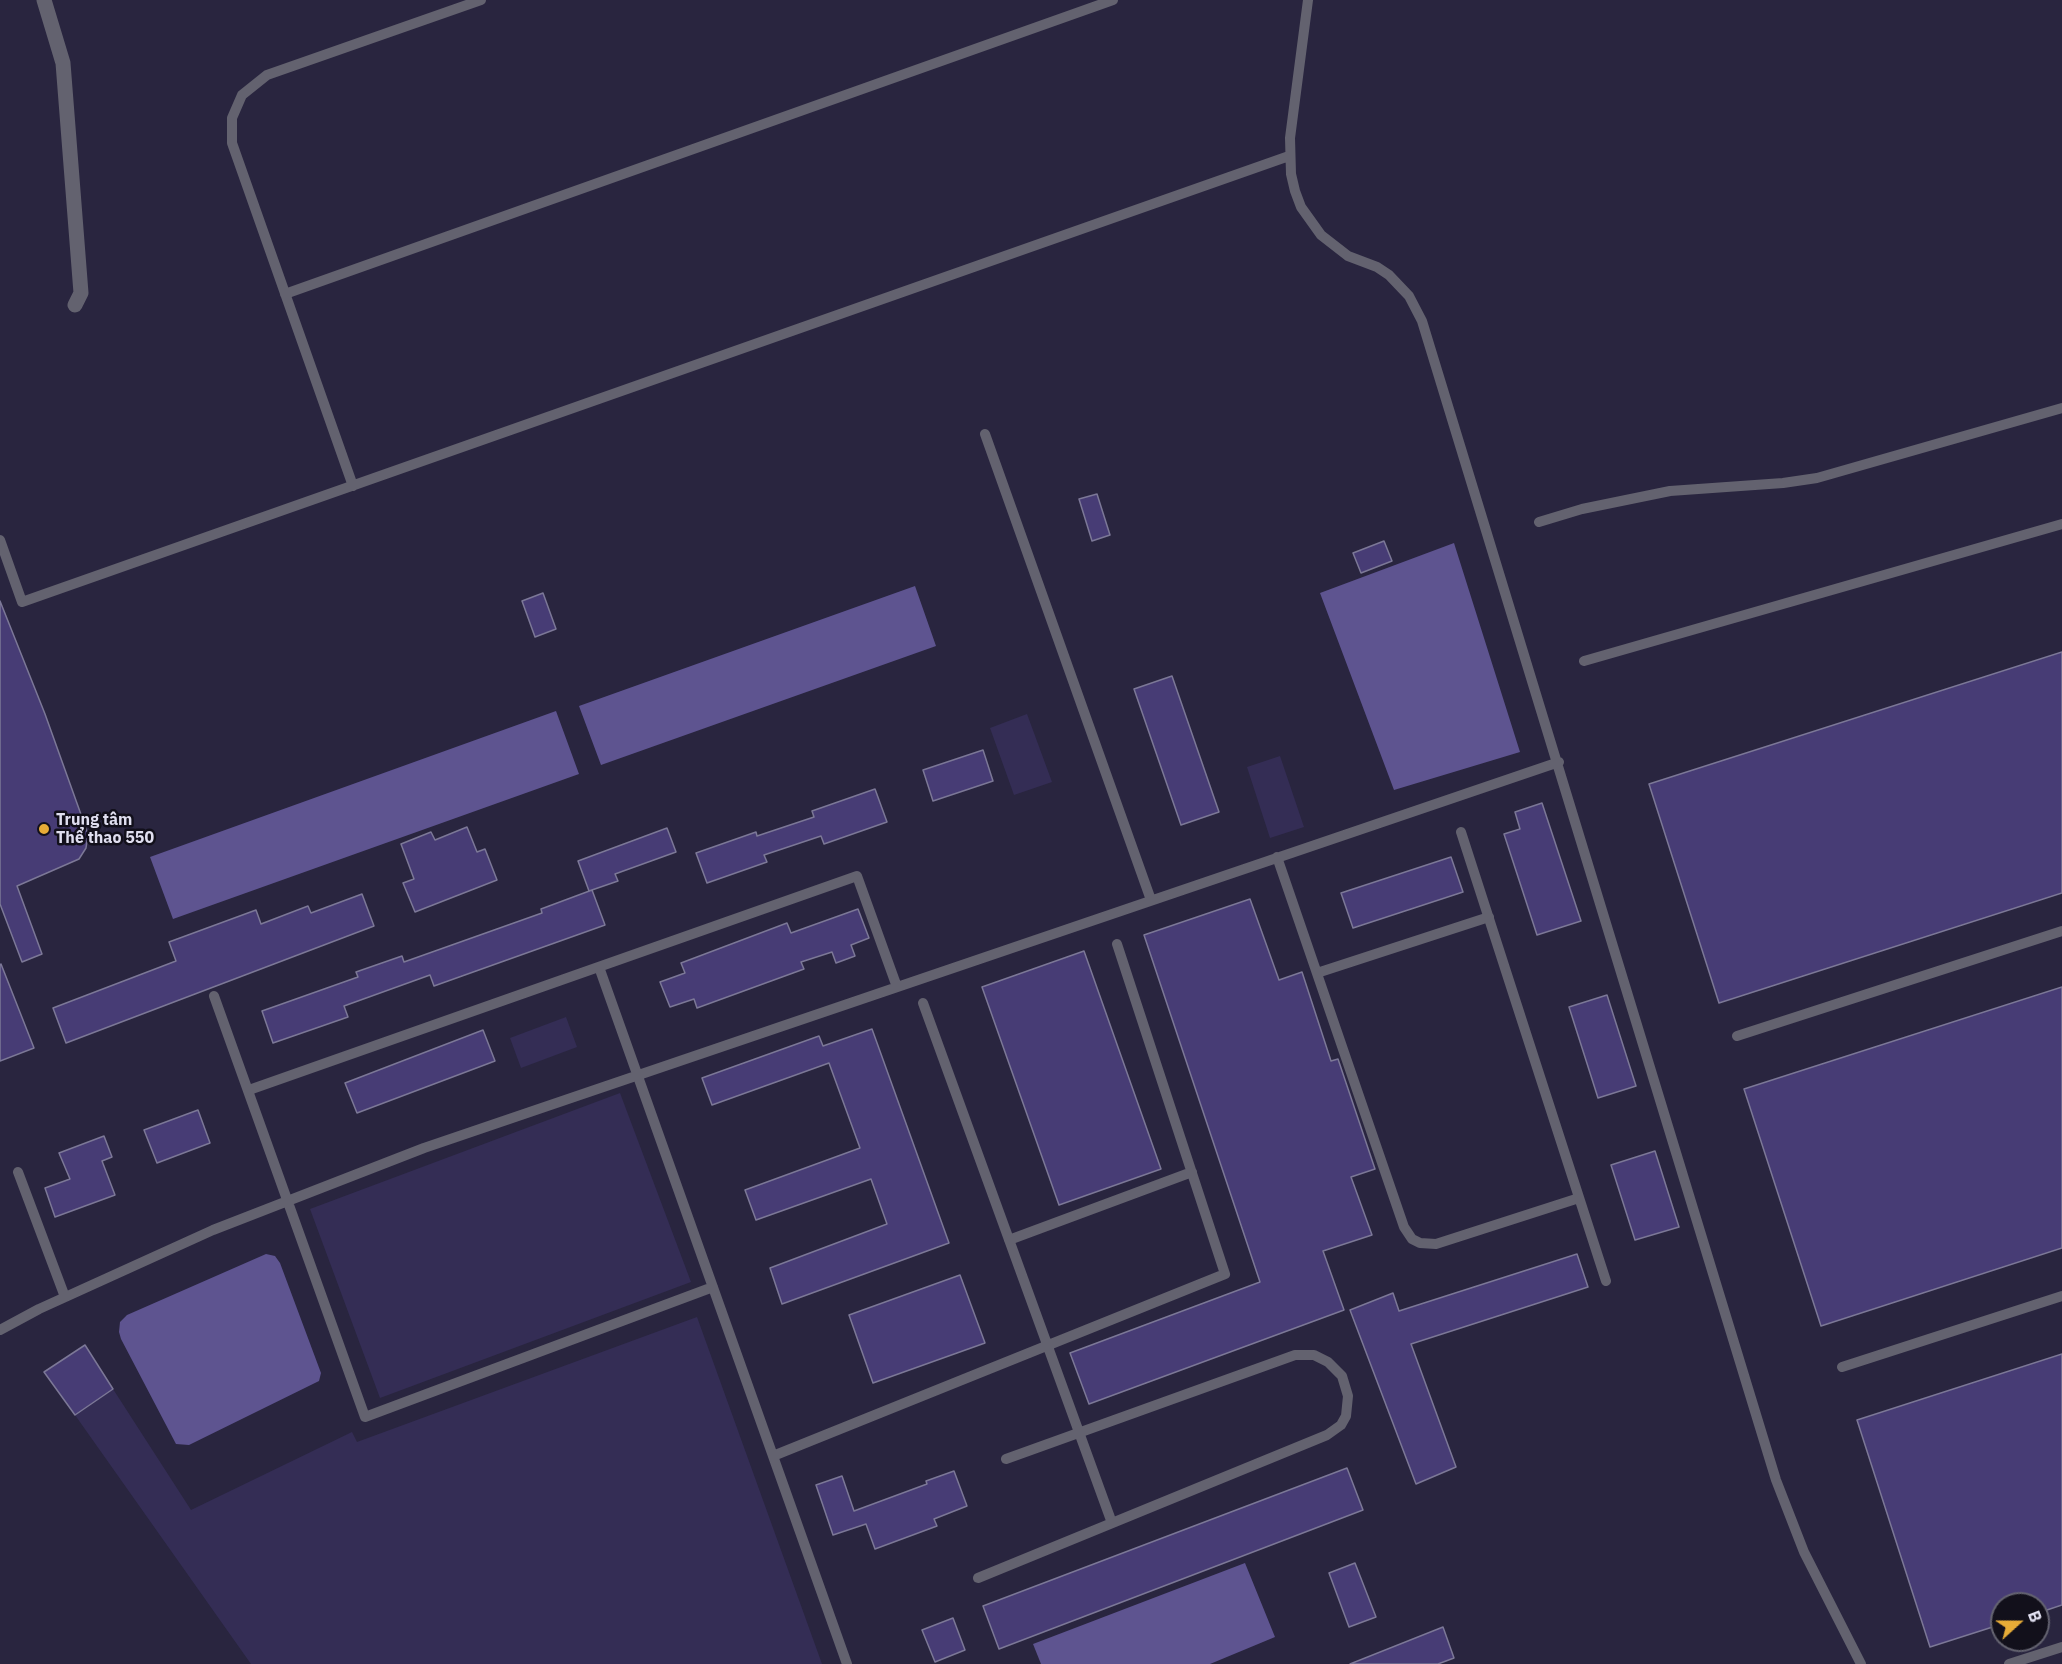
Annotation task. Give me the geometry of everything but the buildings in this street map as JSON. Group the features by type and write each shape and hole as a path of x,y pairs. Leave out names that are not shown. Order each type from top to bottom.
{"street":[{"path":"44,0 63,63 81,293 75,305"}],"lane":[{"path":"353,486 232,143 232,118 242,94 267,75 482,0"},
{"path":"285,294 1113,0"},
{"path":"1308,0 1289,156 1295,191 1301,207 1321,235 1348,256 1377,267 1389,275 1409,296 1420,315 1559,762 1776,1480 1804,1552 1861,1664"},
{"path":"0,540 22,602 1289,156"},
{"path":"1539,522 1582,508 1670,491 1772,484 1817,478 2062,408"},
{"path":"986,434 1150,900"},
{"path":"1584,661 2062,524"},
{"path":"0,1330 65,1297 287,1199 424,1148 1559,762"},
{"path":"1461,832 1606,1281"},
{"path":"1277,857 1404,1227 1412,1239 1420,1243 1436,1244 1579,1198"},
{"path":"249,1090 856,876 897,987"},
{"path":"1317,973 1489,917"},
{"path":"1737,1036 2062,931"},
{"path":"773,1456 1225,1274 1117,944"},
{"path":"599,967 847,1664"},
{"path":"214,996 365,1417 713,1287"},
{"path":"923,1003 1112,1523"},
{"path":"18,1172 65,1297"},
{"path":"1009,1240 1192,1172"},
{"path":"1842,1366 2062,1296"},
{"path":"978,1578 1327,1435 1341,1425 1346,1416 1348,1396 1346,1386 1336,1368 1321,1357 1295,1355 1006,1459"},
{"path":"2009,1664 2062,1647"}],"shaded area":[{"path":"1454,543 1520,752 1394,790 1320,593"},
{"path":"915,586 936,646 601,765 579,706"},
{"path":"556,711 579,774 173,919 150,857"},
{"path":"1027,714 1052,782 1014,795 990,728"},
{"path":"1280,756 1304,827 1270,838 1247,767"},
{"path":"566,1017 577,1047 521,1068 510,1038"},
{"path":"620,1093 691,1282 380,1398 310,1209"},
{"path":"266,1254 275,1256 280,1263 321,1373 319,1381 189,1445 176,1444 121,1339 120,1322 127,1315"},
{"path":"697,1317 822,1664 251,1664 75,1415 113,1389 191,1510 352,1432 357,1442"},
{"path":"1245,1563 1275,1637 1210,1664 1041,1664 1033,1644"}],"place":[{"name":"Trung tâm Thể thao 550","path":"44,829"}]}
